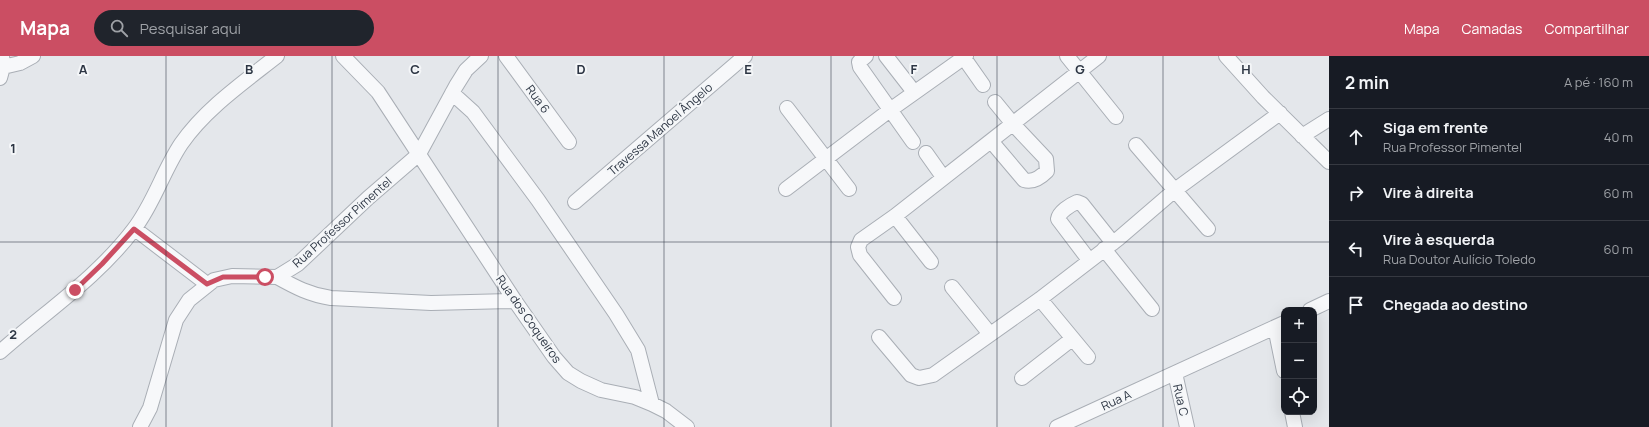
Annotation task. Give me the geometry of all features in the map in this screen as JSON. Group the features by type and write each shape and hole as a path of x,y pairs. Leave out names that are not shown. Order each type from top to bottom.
{"street":[{"path":"2,67 20,63 33,56"},
{"path":"0,352 31,324 75,290 102,264 134,229 173,157 190,132 217,105 276,56"},
{"name":"Rua dos Coqueiros","path":"343,56 378,92 515,301 554,357 568,373 601,390 635,397 652,404 666,411 687,427"},
{"path":"419,154 466,70 480,56"},
{"name":"Rua 6","path":"506,56 569,142"},
{"name":"Travessa Manoel Ângelo","path":"576,202 745,56"},
{"path":"866,56 860,60 859,65 913,142"},
{"path":"886,56 914,92"},
{"path":"1067,56 1116,117"},
{"path":"894,298 860,255 858,249 861,240 895,216 1099,56"},
{"path":"786,189 914,92 965,57 983,85"},
{"path":"1230,57 1280,113 1329,162"},
{"path":"452,93 473,112 538,200 620,319 638,350 652,404"},
{"path":"991,141 1024,180 1029,181 1036,179 1046,173 1048,168 1046,160 995,102"},
{"path":"787,108 849,189"},
{"path":"879,337 911,375 919,378 933,375 1040,299 1109,246 1175,190 1280,113"},
{"path":"1302,136 1329,119"},
{"path":"1136,145 1208,229"},
{"path":"926,153 943,178"},
{"name":"Rua Professor Pimentel","path":"277,277 298,264 368,198 419,154"},
{"path":"1089,260 1058,219 1059,215 1077,202 1082,204 1152,309"},
{"path":"895,216 930,262"},
{"path":"134,229 207,284"},
{"path":"140,427 150,408 176,320 188,300 214,280 232,276 277,277 298,289 316,296 331,298 431,303 515,301"},
{"path":"952,287 990,334"},
{"path":"1040,299 1088,357"},
{"path":"1316,307 1329,301"},
{"path":"1280,325 1282,343"},
{"name":"Rua A","path":"1057,427 1280,325"},
{"path":"1022,378 1072,339"},
{"name":"Rua C","path":"1175,372 1188,427"},
{"path":"1293,415 1295,427"}],"route":[{"path":"75,290 102,264 134,229 207,284 223,277 265,277"}]}
